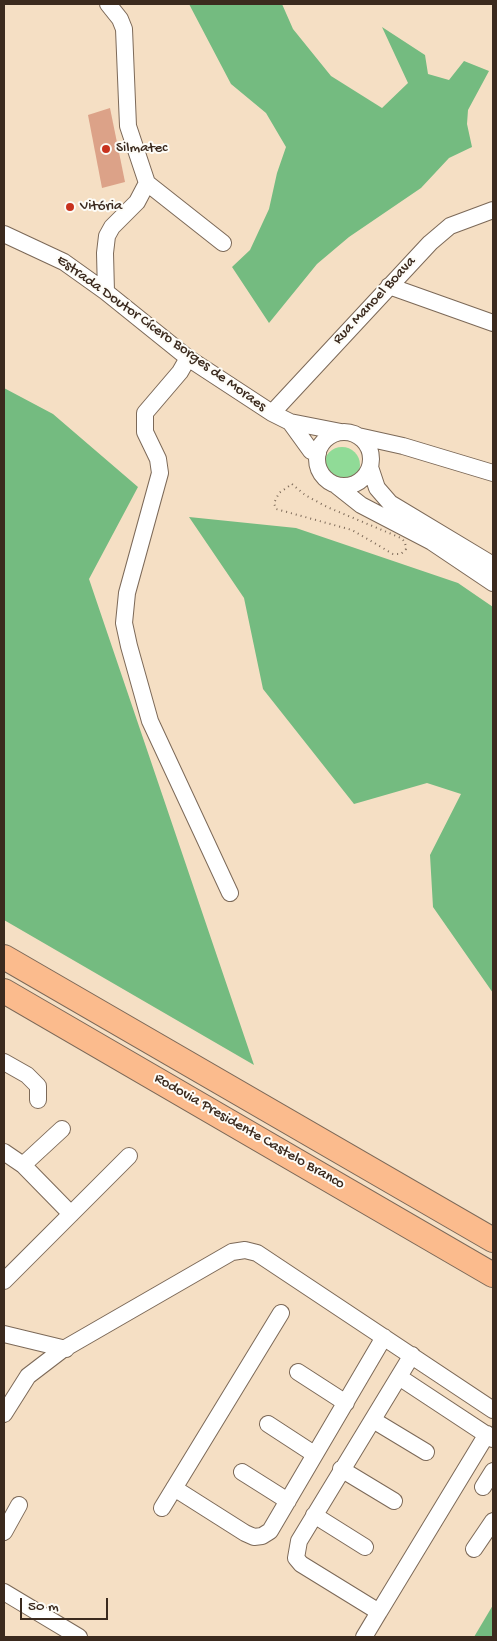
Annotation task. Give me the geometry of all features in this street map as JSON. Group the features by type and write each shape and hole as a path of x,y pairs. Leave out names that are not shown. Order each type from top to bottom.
{"highway":[{"name":"Rodovia Presidente Castelo Branco","path":"4,957 493,1240"},
{"name":"Rodovia Presidente Castelo Branco","path":"4,991 493,1275"}],"street":[{"path":"108,4 120,19 124,29 128,126 147,183 223,243"},
{"path":"106,292 107,236 112,227 137,202 147,183"},
{"name":"Rua Manoel Boava","path":"272,413 430,242 450,226 493,210"},
{"name":"Estrada Doutor Cícero Borges de Moraes","path":"4,234 64,262 106,292 188,358 272,413 290,422 341,432"},
{"path":"389,286 493,323"},
{"path":"188,358 180,372 145,413 145,432 160,467 136,552 124,610 128,646 150,722 165,758 192,807 230,893"},
{"name":"Estrada Doutor Cícero Borges de Moraes","path":"290,422 311,451 318,453"},
{"path":"493,470 341,432 326,439 318,453 319,470 329,482 361,505 432,542 493,583"},
{"path":"358,436 369,449 370,466 377,488 390,503 493,565"},
{"path":"337,486 353,485 366,475 370,466 403,446"},
{"path":"4,1062 27,1075 38,1086 38,1100"},
{"path":"23,1165 62,1128"},
{"path":"4,1152 23,1165 71,1214"},
{"path":"4,1281 129,1156"},
{"path":"4,1414 28,1376 66,1348 232,1252 240,1250 257,1253 493,1410"},
{"path":"162,1508 281,1313"},
{"path":"4,1334 66,1348"},
{"path":"174,1488 254,1537 270,1532 384,1337"},
{"path":"379,1612 326,1581 301,1564 296,1558 299,1541 412,1355"},
{"path":"298,1372 346,1403"},
{"path":"364,1637 490,1437 399,1377"},
{"path":"373,1420 426,1452"},
{"path":"268,1424 314,1454"},
{"path":"341,1469 394,1501"},
{"path":"483,1487 493,1471"},
{"path":"242,1472 288,1501"},
{"path":"4,1532 19,1505"},
{"path":"314,1515 365,1548"},
{"path":"474,1550 493,1521"},
{"path":"4,1592 79,1637"}],"path":[{"path":"292,484 305,495 327,507 400,538 405,542 406,548 401,554 393,554 352,530 276,509 274,503 279,493 292,484"}],"green space":[{"path":"189,4 282,4 293,29 331,76 382,108 408,83 382,27 425,55 428,74 449,80 464,61 489,71 468,110 467,124 472,147 449,158 421,188 349,237 317,264 269,323 232,267 250,250 269,209 277,173 286,147 266,113 231,84"},
{"path":"4,388 53,414 138,487 89,579 254,1065 4,920"},
{"path":"342,447 349,448 355,452 359,458 359,472 355,478 349,482 342,483 335,482 329,478 325,472 324,465 325,458 329,452 335,448"},
{"path":"189,517 296,528 458,583 493,607 493,993 433,907 430,855 461,794 427,783 354,804 263,689 244,598"},
{"path":"493,1605 493,1637 474,1637"}],"building":[{"name":"Silmatec","path":"110,108 125,182 102,188 88,115"}],"place":[{"name":"Silmatec","path":"106,149"},
{"name":"Vitória","path":"70,207"}]}
